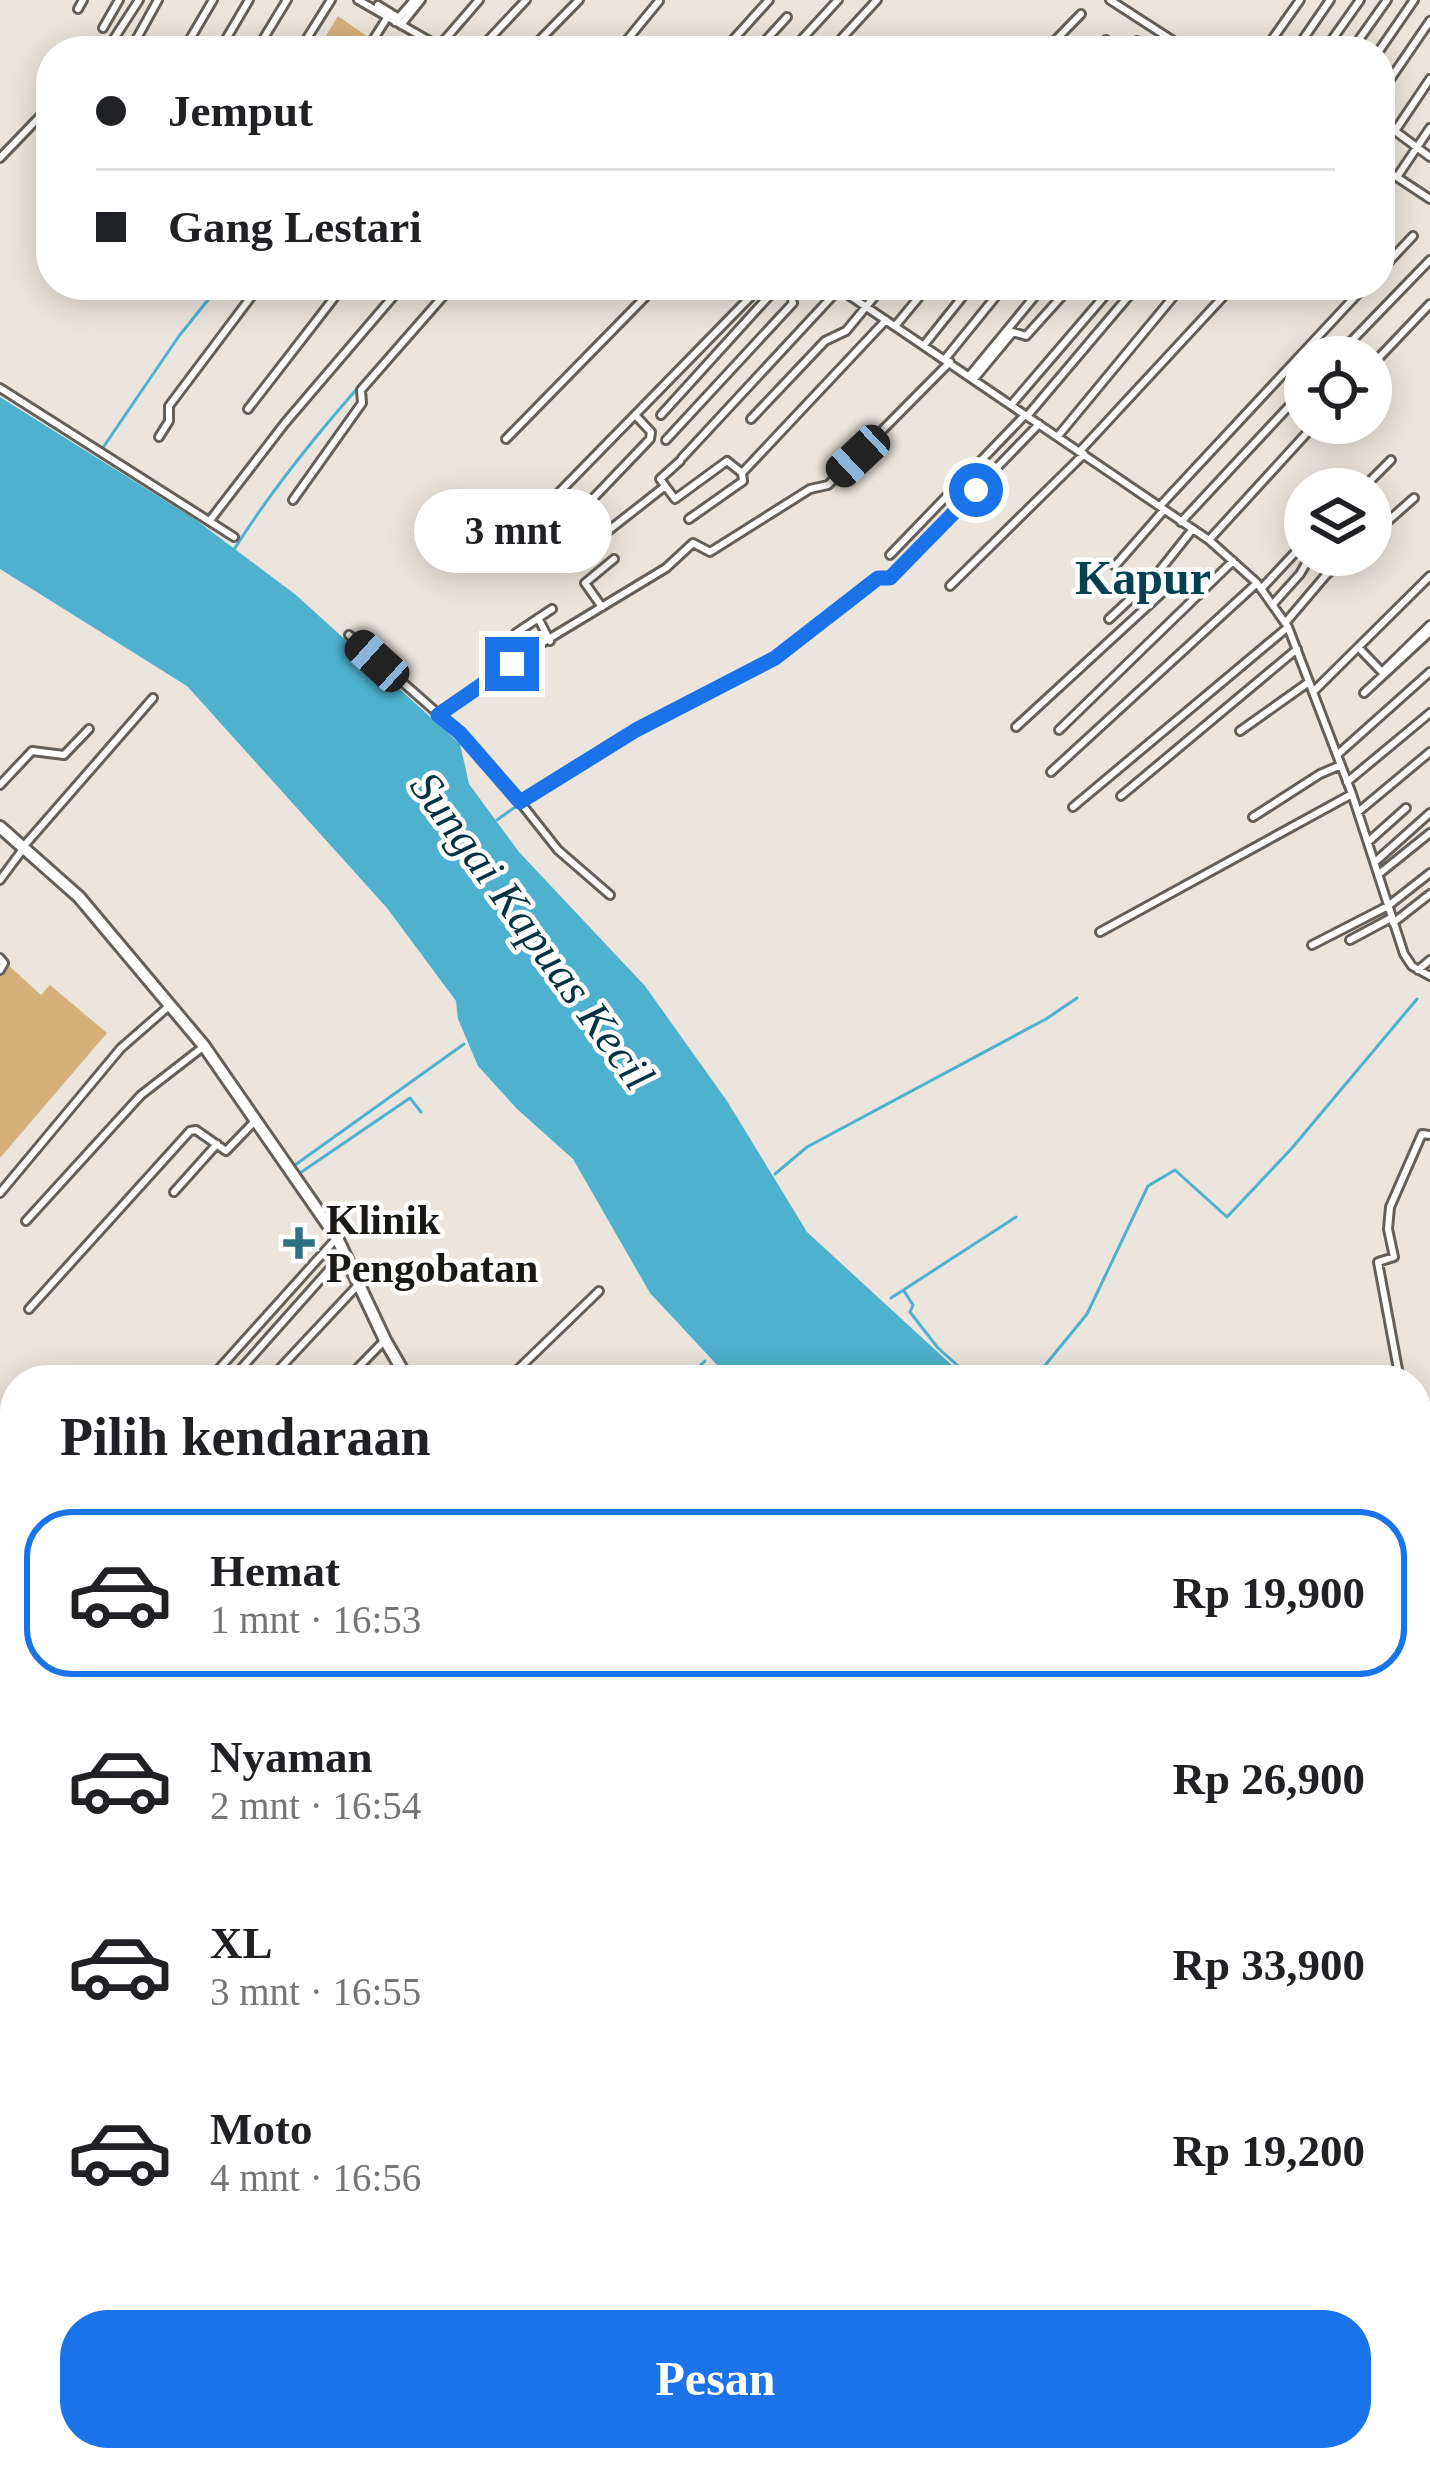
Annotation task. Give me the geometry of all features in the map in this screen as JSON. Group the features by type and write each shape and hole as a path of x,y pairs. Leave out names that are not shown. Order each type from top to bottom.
{"main road":[{"path":"0,827 79,897 204,1046 338,1238 398,1365"}],"street":[{"path":"78,9 83,0"},
{"path":"104,28 119,0"},
{"path":"119,36 139,0"},
{"path":"139,36 158,0"},
{"path":"192,36 213,0"},
{"path":"228,36 249,0"},
{"path":"265,36 287,0"},
{"path":"308,36 331,0"},
{"path":"358,0 378,5 418,36"},
{"path":"381,36 417,0"},
{"path":"447,36 479,0"},
{"path":"492,36 526,0"},
{"path":"544,36 579,0"},
{"path":"737,36 769,0"},
{"path":"804,36 838,0"},
{"path":"844,36 877,0"},
{"path":"1110,0 1164,36"},
{"path":"1121,9 1129,0"},
{"path":"1275,36 1300,0"},
{"path":"1305,36 1330,0"},
{"path":"1335,36 1360,0"},
{"path":"1362,36 1387,0"},
{"path":"1389,36 1414,0"},
{"path":"630,36 659,1"},
{"path":"1060,36 1081,14"},
{"path":"770,36 787,17"},
{"path":"1395,72 1430,21"},
{"path":"1430,80 1395,131 1430,157"},
{"path":"0,158 36,121"},
{"path":"1430,128 1397,177 1430,199"},
{"path":"1395,256 1414,236"},
{"path":"1395,296 1430,260"},
{"path":"159,437 169,421 169,406 249,300"},
{"path":"248,409 332,300"},
{"path":"211,519 285,423 392,300"},
{"path":"293,500 362,403 361,390 440,300"},
{"path":"506,439 643,300"},
{"path":"637,417 651,432 650,440 560,532 551,535 538,520 539,513 748,300"},
{"path":"661,415 765,300"},
{"path":"666,440 793,300"},
{"path":"689,519 743,481 742,472 729,460 674,499 660,477 681,460 825,300"},
{"path":"856,300 1209,540 1259,586 1287,625 1297,649 1352,794 1404,954 1430,976"},
{"path":"751,419 826,340 846,331 872,300"},
{"path":"896,325 917,300"},
{"path":"924,345 960,300"},
{"path":"438,715 666,568 693,543 710,552 810,489 828,485 947,361 994,300"},
{"path":"971,377 1032,300"},
{"path":"971,377 1013,332 1026,337 1059,300"},
{"path":"1011,405 1101,300"},
{"path":"890,555 1026,415 1125,300"},
{"path":"1058,436 1171,300"},
{"path":"950,586 1082,453 1220,300"},
{"path":"1115,566 1352,300"},
{"path":"1356,336 1391,300"},
{"path":"1392,344 1430,304"},
{"path":"742,472 886,320"},
{"path":"0,388 234,538"},
{"path":"1181,522 1284,412"},
{"path":"520,802 636,730 775,658 878,578 889,579 1039,424"},
{"path":"1209,540 1297,444"},
{"path":"1383,468 1391,460"},
{"path":"571,560 664,488"},
{"path":"1392,517 1414,498"},
{"path":"1109,619 1157,574 1193,530"},
{"path":"602,607 585,583 614,560"},
{"path":"1059,730 1233,561"},
{"path":"1051,772 1284,562"},
{"path":"1273,604 1298,576"},
{"path":"1073,807 1287,625 1330,576"},
{"path":"1312,692 1430,577"},
{"path":"1016,727 1177,579 1199,595"},
{"path":"516,633 552,609"},
{"path":"538,618 550,641"},
{"path":"1358,648 1382,672 1430,628"},
{"path":"1364,694 1430,628"},
{"path":"349,635 460,733 558,850 610,895"},
{"path":"1121,796 1297,649"},
{"path":"1337,755 1430,672"},
{"path":"1240,731 1310,682"},
{"path":"0,880 23,847 153,698"},
{"path":"1347,782 1430,713"},
{"path":"0,785 32,751 64,755 89,729"},
{"path":"1358,812 1430,752"},
{"path":"1253,817 1341,765"},
{"path":"1100,932 1352,794"},
{"path":"1368,842 1406,808"},
{"path":"1375,862 1430,813"},
{"path":"1378,874 1430,832"},
{"path":"1312,945 1388,906 1430,873"},
{"path":"1350,940 1430,894"},
{"path":"0,958 4,963 0,970"},
{"path":"1418,970 1430,960"},
{"path":"0,1193 122,1048 171,1004"},
{"path":"26,1221 141,1095 204,1046"},
{"path":"29,1309 190,1131 195,1129 229,1150 256,1119"},
{"path":"1397,1365 1378,1264 1395,1255 1388,1229 1390,1207 1422,1134 1430,1135"},
{"path":"174,1192 217,1144"},
{"path":"223,1365 338,1238"},
{"path":"244,1365 345,1251"},
{"path":"283,1365 358,1284"},
{"path":"527,1365 599,1291"},
{"path":"361,1365 385,1340"}],"shaded area":[{"path":"338,16 367,36 326,36"},
{"path":"7,964 41,995 50,985 107,1033 0,1158 0,974"}],"water":[{"name":"Sungai Kapuas Kecil","path":"0,397 196,520 296,595 460,744 469,784 519,852 645,986 727,1101 807,1232 952,1365 717,1365 650,1293 573,1159 478,1066 458,1019 456,1001 387,908 187,686 0,569"}],"waterway":[{"path":"102,449 208,300"},
{"path":"233,551 308,447 435,300"},
{"path":"792,649 812,632"},
{"path":"439,710 477,684"},
{"name":"Sungai Kapuas Kecil","path":"497,820 518,805"},
{"path":"775,1174 807,1147 1077,998"},
{"path":"1045,1365 1087,1314 1148,1186 1175,1170 1227,1217 1292,1148 1417,999"},
{"path":"295,1165 464,1044"},
{"path":"300,1173 410,1098 421,1112"},
{"path":"310,1188 318,1199"},
{"path":"891,1298 1016,1217"},
{"path":"904,1291 913,1305 910,1312 957,1365"},
{"path":"701,1365 705,1361"}],"place":[{"name":"Klinik Pengobatan","path":"299,1243"}],"district":[{"name":"Kapur","path":"1143,577"}],"route":[{"path":"512,664 438,715 460,733 520,802 636,730 775,658 878,578 890,578 976,490"}]}
